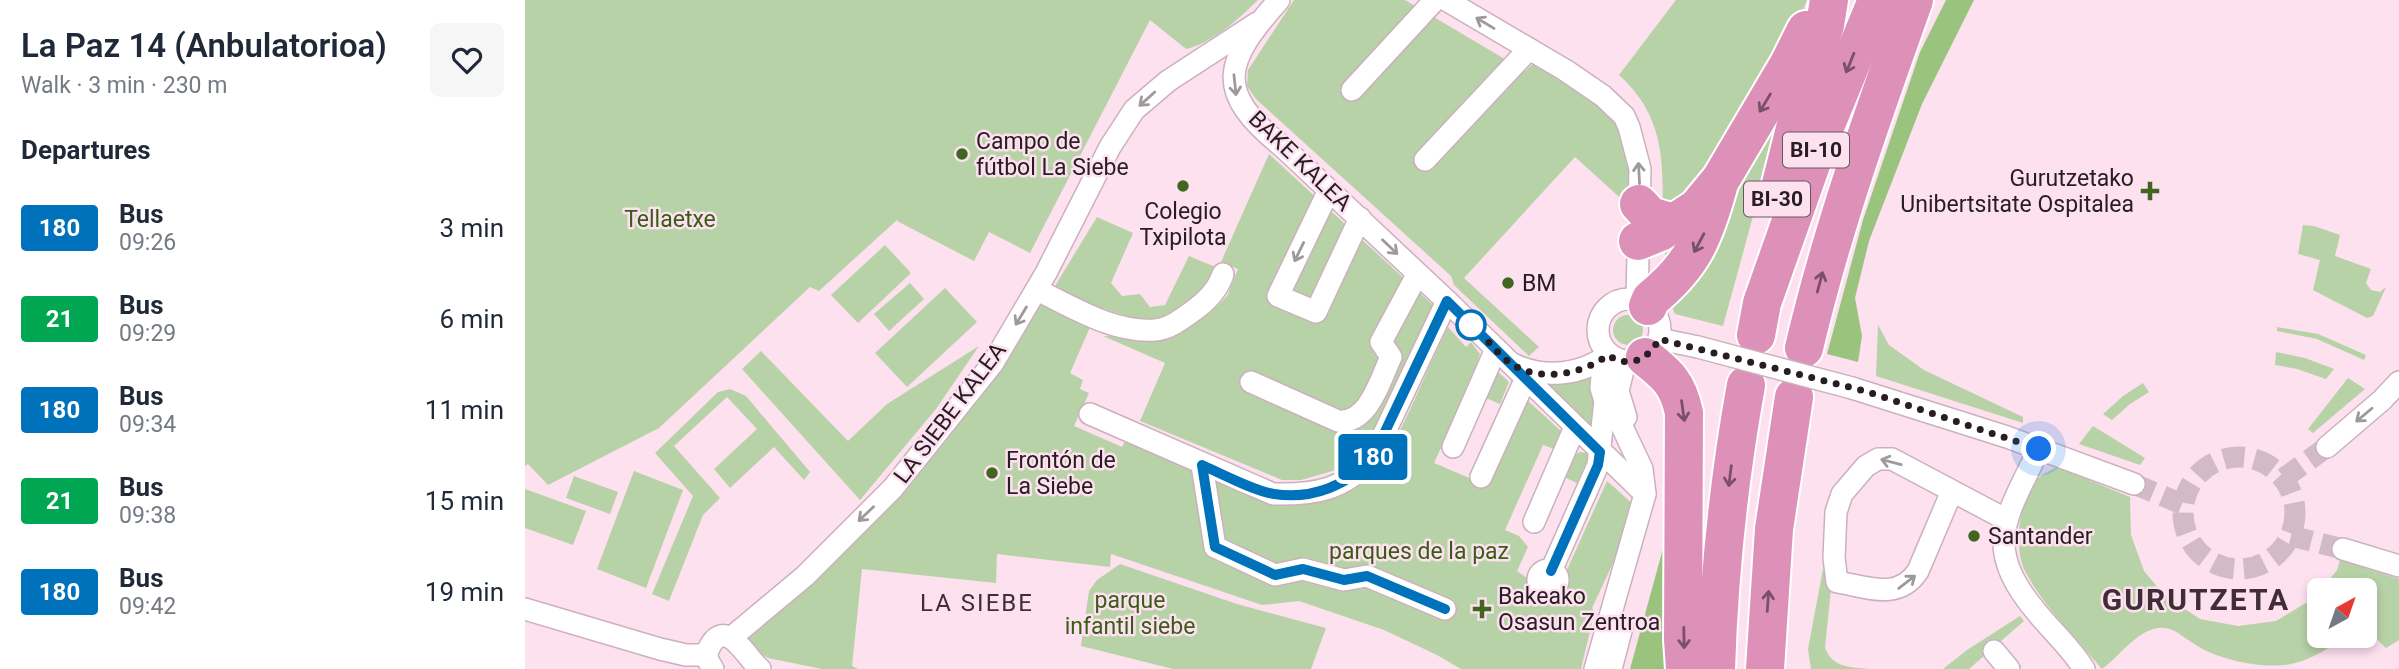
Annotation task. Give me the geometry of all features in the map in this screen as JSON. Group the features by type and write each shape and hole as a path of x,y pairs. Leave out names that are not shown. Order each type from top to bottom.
{"highway":[{"path":"1638,222 1660,232 1696,208 1721,179 1789,64 1822,0"},
{"name":"BI-30","path":"1759,319 1774,211 1803,97 1825,25 1829,0"},
{"name":"BI-10","path":"1759,319 1839,88 1877,0"},
{"name":"BI-10","path":"1804,348 1831,244 1868,129 1915,0"},
{"path":"1868,129 1930,0"},
{"path":"1685,669 1684,412 1680,394 1673,382 1634,339 1651,299 1689,261 1701,240 1721,179"},
{"path":"1716,669 1725,524 1732,463 1746,385"},
{"path":"1765,669 1774,529 1794,397"}],"street":[{"name":"BAKE KALEA","path":"1279,0 1257,23 1235,64 1232,81 1236,97 1256,125 1447,301 1645,494"},
{"path":"1352,90 1435,0"},
{"path":"1446,0 1603,96 1624,116 1640,169 1634,339 1618,391 1621,406 1647,454 1652,471 1653,523 1611,669"},
{"name":"LA SIEBE KALEA","path":"525,609 710,662 713,641 723,636 732,637 805,576 893,488 993,363 1037,290 1110,147 1134,110 1168,81 1257,23"},
{"path":"1426,160 1529,49"},
{"path":"1329,190 1278,296 1316,312 1360,219"},
{"path":"1037,290 1101,320 1131,328 1157,330 1175,323 1197,308 1219,288 1223,274"},
{"path":"1251,382 1338,421 1346,422 1364,411 1391,357 1381,342 1417,275"},
{"path":"1090,414 1273,494 1297,495 1342,484 1373,457 1447,301"},
{"name":"BAKE KALEA","path":"1503,356 1534,372 1564,374 1597,363 1634,339"},
{"path":"1595,669 1645,494 1642,469 1618,418 1605,401 1601,388 1602,366 1634,339 1698,347 1852,388 2039,449 2134,484"},
{"path":"1453,447 1503,356"},
{"path":"1481,477 1526,378"},
{"path":"2327,447 2399,382"},
{"path":"1551,571 1598,465 1605,401"},
{"path":"1534,522 1575,428"},
{"path":"2039,449 2007,520 2004,550 2011,576 2037,613 2084,669"},
{"path":"1952,491 1919,571 1911,582 1893,590 1837,582 1833,558 1836,512 1842,494 1866,466 1878,459 1892,459 2007,520"},
{"path":"1202,465 1215,547 1275,575 1303,569 1344,580 1367,576 1445,609"},
{"path":"2343,549 2394,563"},
{"path":"732,637 760,669"},
{"path":"1994,651 2009,669"}],"green space":[{"name":"Tellaetxe","path":"525,0 1258,0 1215,36 1186,49 1150,20 1030,253 989,232 974,261 897,221 898,219 819,291 810,287 659,428 548,485 528,464 525,466"},
{"path":"1294,0 1405,0 1525,71 1534,63 1576,88 1603,108 1623,133 1629,154 1632,201 1627,204 1575,157 1464,278 1539,347 1529,356 1454,285 1451,276 1256,99 1247,86 1248,70"},
{"path":"1676,0 1807,0 1795,31 1787,92 1723,326 1675,314 1667,296 1662,171 1657,136 1644,105 1619,75"},
{"path":"1946,0 1974,0 1922,104 1869,241 1855,298 1862,336 1858,362 1827,354 1863,220 1920,52"},
{"path":"1269,154 1433,305 1372,435 1355,459 1336,470 1301,480 1282,480 1140,421 1165,363 1103,336 1168,337 1217,306 1227,296 1238,269 1221,262"},
{"path":"1097,217 1133,233 1111,283 1122,296 1140,294 1150,307 1165,305 1189,256 1218,268 1208,291 1156,325 1092,305 1055,286"},
{"path":"2303,225 2340,235 2335,256 2371,269 2366,283 2371,290 2380,292 2386,287 2373,316 2367,318 2313,290 2320,260 2298,254"},
{"path":"885,245 911,273 858,323 831,295"},
{"path":"910,283 924,299 889,331 874,314"},
{"path":"945,288 977,322 907,387 875,353"},
{"name":"parques de la paz","path":"1033,297 1091,325 1070,373 1083,380 1080,389 1089,393 1074,426 1122,447 1127,437 1303,503 1345,492 1374,470 1395,439 1448,327 1466,347 1471,342 1480,354 1472,380 1434,463 1486,485 1526,399 1562,432 1554,449 1543,445 1505,530 1519,536 1528,547 1517,571 1544,590 1557,592 1607,481 1634,505 1630,527 1592,608 1597,615 1593,618 1581,669 1461,669 1384,630 1299,601 1262,605 1111,554 1110,567 997,554 996,583 862,569 852,666 858,669 822,669 768,658 734,639 871,513"},
{"path":"1628,315 1634,316 1642,324 1642,336 1634,344 1628,345 1622,344 1614,336 1613,330 1614,324 1622,316"},
{"path":"1878,325 1889,345 1924,370 2023,417 2023,423 1876,376"},
{"path":"2277,327 2318,334 2366,355 2364,360 2317,339 2277,331"},
{"path":"979,346 936,409 860,500 742,369 761,351 848,441 887,404"},
{"path":"2276,352 2305,358 2334,369 2326,379 2275,365"},
{"path":"1497,371 1509,382 1500,404 1486,398"},
{"path":"1588,374 1598,397 1591,433 1532,376"},
{"path":"2348,378 2365,389 2313,433 2308,429"},
{"path":"2143,383 2149,392 2112,420 2103,414 2123,396"},
{"path":"730,389 746,396 810,472 804,480 774,447 730,488 714,469 757,429 727,397 674,446 720,498 703,515 669,601 652,594 693,496 655,453 718,392"},
{"path":"2093,426 2145,458 2140,465 2079,444"},
{"path":"1580,452 1587,453 1591,458 1579,484 1564,477 1572,456"},
{"path":"2057,467 2130,497 2131,535 2144,571 2164,595 2200,619 2238,626 2276,621 2307,602 2307,648 2328,648 2292,664 2250,664 2205,650 2174,631 2158,628 2135,639 2102,669 2041,597 2021,561 2019,536 2022,509 2031,486"},
{"path":"634,471 683,490 646,588 597,569"},
{"path":"574,476 618,492 610,514 566,498"},
{"path":"525,489 586,511 573,545 525,528"},
{"path":"1670,523 1668,669 1630,669"},
{"path":"2340,560 2399,579 2399,640 2386,648 2377,639 2377,578 2331,578"},
{"name":"parque infantil siebe","path":"1120,564 1237,604 1326,628 1311,669 1173,669 1081,646 1089,591 1097,580"},
{"path":"1823,569 1832,579 1825,648 1828,655 1837,663 1869,669 1811,669 1808,649"},
{"path":"2020,616 2024,621 1969,669 1943,669 1967,650"}],"tunnel":[{"path":"2284,478 2327,447"},
{"path":"2239,457 2261,461 2279,473 2291,491 2295,513 2291,535 2279,553 2261,565 2239,569 2217,565 2199,553 2187,535 2183,513 2187,491 2199,473 2217,461 2239,457"},
{"path":"2134,484 2182,504"},
{"path":"2291,536 2343,549"}],"bus line":[{"name":"180","path":"1445,609 1367,576 1344,580 1303,569 1275,575 1215,547 1202,465 1273,494 1297,495 1342,484 1373,457 1447,301 1600,452 1598,465 1551,571"}],"place":[{"name":"Campo de fútbol La Siebe","path":"962,154"},
{"name":"Colegio Txipilota","path":"1183,186"},
{"name":"Gurutzetako Unibertsitate Ospitalea","path":"2150,191"},
{"name":"BM","path":"1508,283"},
{"name":"Frontón de La Siebe","path":"992,473"},
{"name":"Santander","path":"1974,536"},
{"name":"Bakeako Osasun Zentroa","path":"1482,609"}],"district":[{"name":"GURUTZETA","path":"2196,599"},
{"name":"LA SIEBE","path":"977,603"}],"route":[{"path":"1471,325 1509,362 1527,370 1564,374 1597,363 1608,355 1625,362 1636,361 1654,350 1659,339 1865,391 2039,449"}]}
